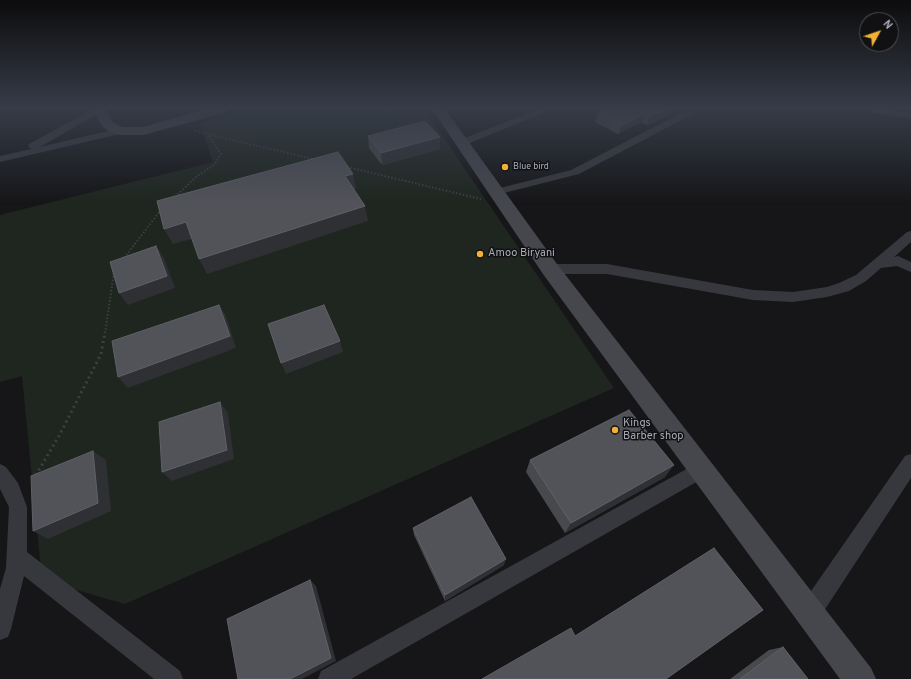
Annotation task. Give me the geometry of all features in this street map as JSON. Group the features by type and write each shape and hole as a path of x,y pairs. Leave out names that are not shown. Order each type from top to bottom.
{"street":[{"path":"17,155 43,141"},
{"path":"0,159 78,141"},
{"path":"467,141 461,143 550,269 860,679"},
{"path":"500,198 575,172 635,141"},
{"path":"550,269 607,269 746,294 793,297 827,292 844,287 861,278 911,235"},
{"path":"877,264 898,261 911,267"},
{"path":"810,612 911,462"},
{"path":"328,679 701,470"},
{"path":"0,473 11,489 18,507 16,568 0,629"},
{"path":"17,558 172,679"}],"path":[{"path":"173,199 196,177 214,165 221,154 212,141"},
{"path":"235,141 314,160"},
{"path":"345,167 500,198"},
{"path":"123,260 162,210"},
{"path":"18,507 59,436 101,354 109,312 114,273 118,266"}],"shaded area":[{"path":"206,141 446,141 614,388 125,604 42,580 22,376 0,382 0,215 213,162"}],"building":[{"path":"372,141 426,141 381,153"},
{"path":"338,152 353,174 345,176 365,206 199,259 186,222 164,229 157,201"},
{"path":"156,246 167,276 119,293 110,262"},
{"path":"219,305 230,336 118,377 112,341"},
{"path":"324,305 340,341 281,363 268,324"},
{"path":"220,402 227,450 162,472 159,422"},
{"path":"629,410 674,465 571,523 530,460"},
{"path":"93,451 98,503 33,531 31,476"},
{"path":"471,497 506,559 445,595 413,528"},
{"path":"714,548 763,610 666,679 482,679 571,628 575,636"},
{"path":"310,580 331,658 290,679 238,679 227,619"},
{"path":"783,647 808,679 740,679"}],"place":[{"name":"Blue bird","path":"505,167"},
{"name":"Amoo Biryani","path":"480,254"},
{"name":"Kings Barber shop","path":"615,430"}]}
